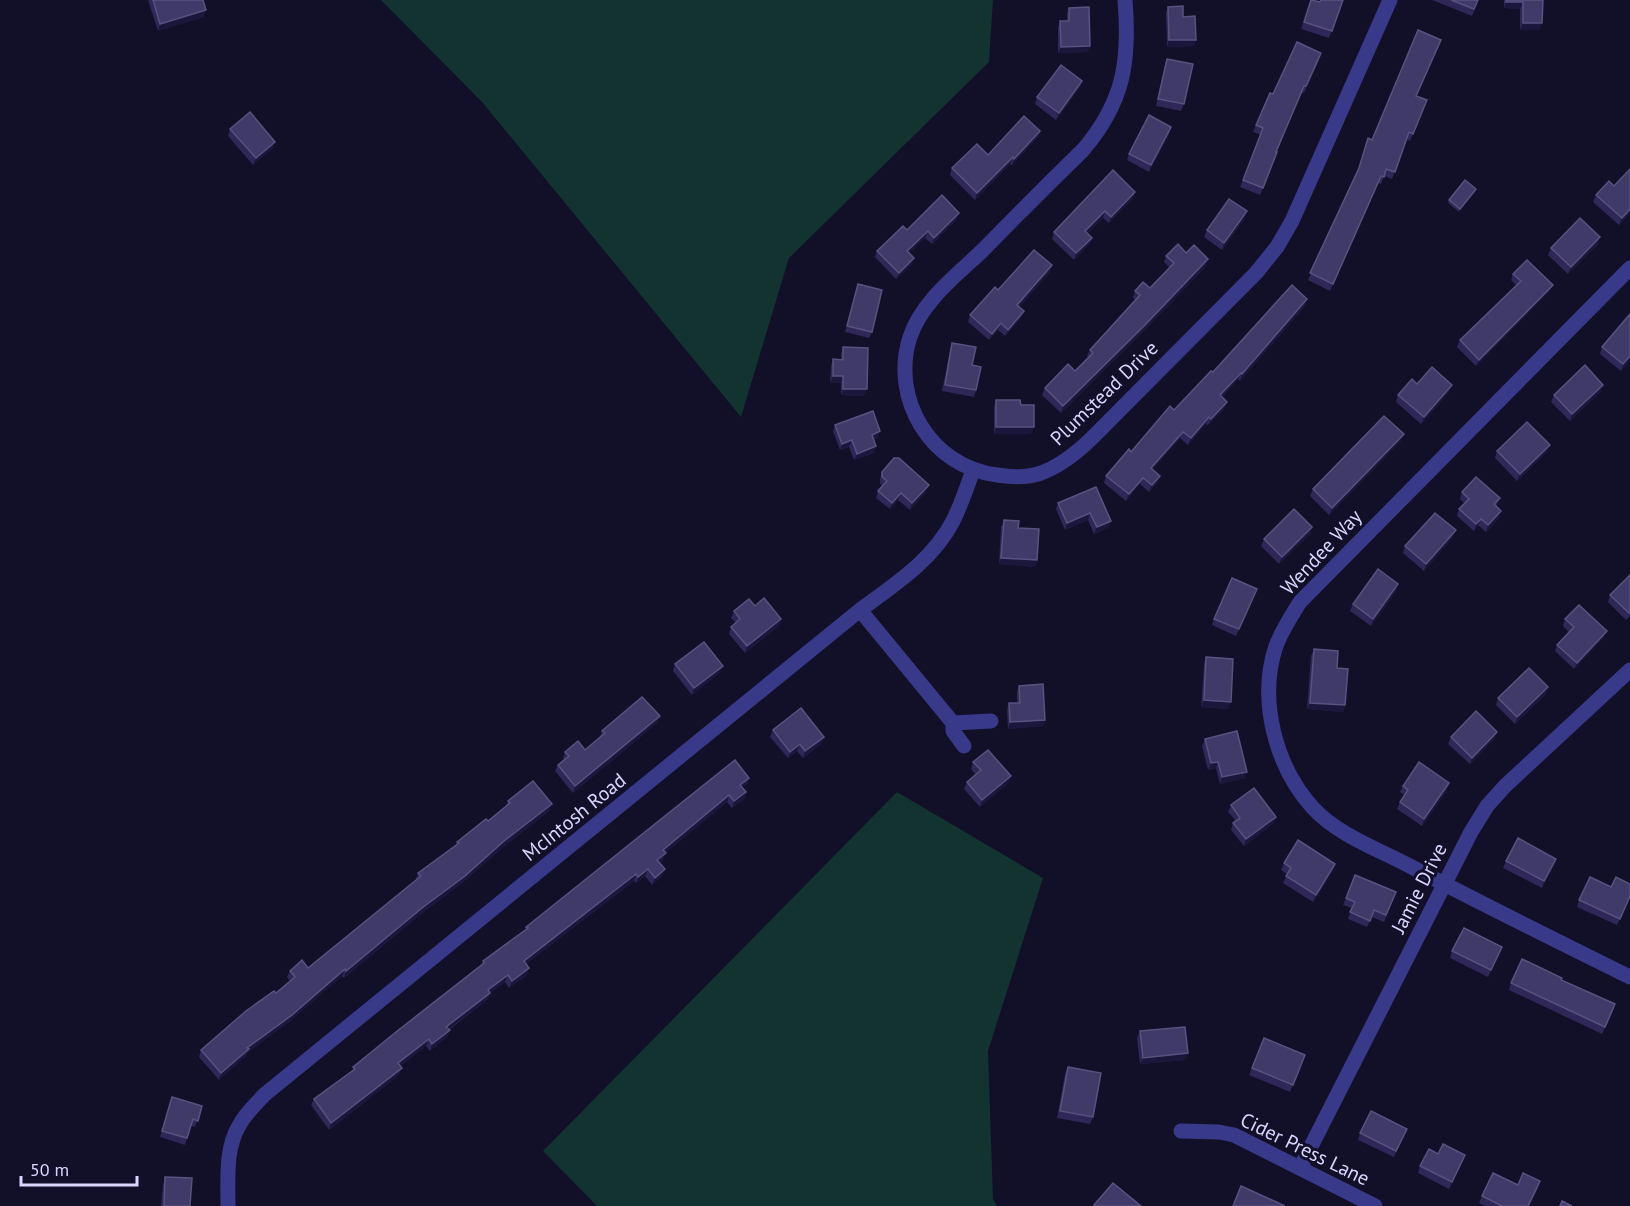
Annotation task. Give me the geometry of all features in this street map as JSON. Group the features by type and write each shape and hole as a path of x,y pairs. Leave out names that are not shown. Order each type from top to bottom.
{"street":[{"name":"Plumstead Drive","path":"1125,0 1126,59 1118,93 1102,125 1083,150 929,304 910,335 906,360 906,384 913,414 931,441 942,451 973,470 991,475 1021,477 1051,469 1065,460 1087,443 1261,267 1277,247 1292,221 1390,0"},
{"name":"Wendee Way","path":"1630,268 1313,586 1291,617 1276,645 1269,678 1270,714 1285,763 1302,795 1327,821 1444,884 1630,977"},
{"name":"McIntosh Road","path":"228,1206 228,1172 233,1138 239,1124 264,1095 860,610 907,575 933,550 953,521 973,470"},
{"path":"860,610 953,723 953,731 964,746"},
{"name":"Jamie Drive","path":"1300,1168 1480,816 1494,797 1630,670"},
{"path":"953,723 991,721"},
{"name":"Cider Press Lane","path":"1181,1131 1219,1132 1234,1135 1375,1206"}],"green space":[{"path":"381,0 993,0 989,62 789,258 741,417 482,102"},
{"path":"897,792 1043,878 988,1051 993,1199 997,1206 597,1206 543,1151"}],"building":[{"path":"153,0 203,0 206,10 160,24"},
{"path":"1311,0 1320,2 1321,0 1343,0 1332,31 1304,22"},
{"path":"1451,0 1478,0 1474,9"},
{"path":"1506,0 1543,0 1542,23 1523,23 1523,2 1506,2"},
{"path":"1183,6 1183,17 1195,16 1196,40 1169,40 1168,7"},
{"path":"1089,7 1090,46 1061,47 1060,21 1069,21 1069,8"},
{"path":"1418,30 1441,40 1416,96 1427,100 1413,134 1409,132 1395,172 1386,169 1384,177 1381,176 1333,284 1310,273 1359,168 1368,138 1372,140"},
{"path":"1297,42 1321,53 1304,86 1263,188 1243,180 1263,128 1256,125"},
{"path":"1167,59 1193,64 1184,104 1158,99"},
{"path":"1061,65 1082,81 1059,113 1037,97"},
{"path":"250,112 275,142 256,158 230,129"},
{"path":"1149,115 1171,127 1151,165 1129,154"},
{"path":"1024,116 1040,131 977,193 952,168 977,144 988,155"},
{"path":"1630,169 1630,209 1622,218 1596,195 1609,181 1614,186"},
{"path":"1113,170 1135,192 1111,217 1105,211 1085,231 1092,238 1076,253 1054,232"},
{"path":"1465,180 1476,189 1460,209 1449,200"},
{"path":"942,195 959,213 934,238 928,231 907,251 914,258 899,273 877,251 903,226 907,230"},
{"path":"1229,199 1247,211 1224,243 1207,230"},
{"path":"1580,218 1600,237 1571,267 1551,248"},
{"path":"1178,244 1186,253 1194,245 1208,259 1063,406 1045,388 1068,364 1075,371 1093,353 1090,350 1140,295 1135,291 1143,282 1150,288 1174,263 1166,256"},
{"path":"1034,250 1052,265 1017,305 1024,311 1008,330 1001,323 992,334 970,315 995,287 998,290"},
{"path":"1527,260 1553,285 1479,360 1460,340 1521,281 1513,274"},
{"path":"858,284 882,290 872,332 847,326"},
{"path":"1292,285 1307,299 1242,374 1220,395 1227,402 1211,419 1209,417 1191,438 1183,432 1151,468 1160,476 1152,485 1143,478 1129,494 1106,476 1129,449 1131,452 1170,406 1174,410 1211,371 1213,372"},
{"path":"1630,314 1630,356 1623,364 1602,347"},
{"path":"952,343 976,347 972,365 981,367 976,390 945,385"},
{"path":"843,347 868,348 867,389 843,389 843,376 833,376 833,359 843,360"},
{"path":"1585,365 1603,385 1572,414 1554,395"},
{"path":"1432,367 1452,385 1424,417 1398,395 1412,379 1417,384"},
{"path":"996,400 1020,400 1021,405 1034,405 1034,427 996,427"},
{"path":"873,411 880,431 872,435 876,446 857,454 852,440 842,444 835,425"},
{"path":"1384,416 1404,434 1332,508 1313,489"},
{"path":"1527,422 1550,445 1520,474 1497,451"},
{"path":"894,458 899,458 929,485 912,503 901,493 892,503 878,491 887,481 882,477 882,472"},
{"path":"1476,477 1500,498 1494,504 1501,511 1488,525 1481,519 1476,524 1459,509 1469,499 1462,492"},
{"path":"1096,487 1111,521 1097,527 1090,513 1067,523 1058,503"},
{"path":"1294,509 1312,527 1282,557 1264,539"},
{"path":"1435,513 1456,530 1426,564 1405,546"},
{"path":"1004,520 1019,521 1018,528 1039,529 1037,560 1001,558"},
{"path":"1378,569 1398,584 1373,619 1353,604"},
{"path":"1630,575 1630,612 1629,613 1610,595"},
{"path":"1232,578 1257,589 1239,629 1214,619"},
{"path":"764,598 781,619 747,646 731,627 740,619 734,611 749,599 755,606"},
{"path":"1579,605 1607,631 1577,663 1557,645 1574,627 1565,619"},
{"path":"704,642 723,666 694,688 675,664"},
{"path":"1314,649 1338,651 1337,668 1348,669 1345,705 1310,703"},
{"path":"1206,657 1233,659 1231,702 1204,700"},
{"path":"1529,668 1548,687 1517,717 1498,698"},
{"path":"1043,684 1045,720 1010,722 1009,703 1020,703 1019,686"},
{"path":"642,697 660,716 575,786 558,765 569,756 565,752 578,741 585,750 605,733 602,731"},
{"path":"801,708 824,737 805,751 800,744 790,752 773,730"},
{"path":"1476,711 1497,732 1472,758 1451,737"},
{"path":"1237,731 1247,772 1222,777 1218,762 1211,763 1205,739"},
{"path":"988,750 1011,776 982,800 967,782 981,770 973,762"},
{"path":"735,760 749,778 740,785 746,792 734,801 729,795 663,850 666,853 657,860 665,869 655,878 648,869 638,877 636,874 524,961 529,968 512,981 508,975 488,990 490,993 446,1027 450,1030 432,1044 429,1039 398,1063 402,1068 331,1123 314,1099 355,1069 353,1067 484,963 483,961 528,928 526,927"},
{"path":"1419,762 1449,783 1424,819 1400,802 1408,790 1403,786"},
{"path":"533,781 552,804 346,971 345,969 292,1015 247,1048 249,1049 221,1073 201,1050 246,1011 274,991 276,993 295,977 290,971 302,960 308,968 421,876 418,873 459,843 457,842 486,819 488,821"},
{"path":"1254,788 1276,817 1246,839 1233,823 1240,818 1231,805"},
{"path":"1518,838 1556,859 1544,881 1506,861"},
{"path":"1298,840 1335,864 1316,895 1286,876 1291,868 1284,863"},
{"path":"1355,875 1396,892 1386,915 1374,910 1370,921 1350,912 1355,902 1346,898"},
{"path":"1590,877 1611,887 1616,877 1630,884 1630,896 1620,919 1579,900"},
{"path":"1464,928 1502,947 1491,970 1452,951"},
{"path":"1522,959 1562,978 1561,980 1615,1004 1605,1027 1511,983"},
{"path":"1185,1027 1188,1053 1143,1058 1140,1031"},
{"path":"1264,1038 1305,1055 1293,1085 1252,1068"},
{"path":"1068,1067 1101,1073 1093,1117 1060,1111"},
{"path":"172,1097 202,1106 198,1121 193,1119 187,1138 162,1131"},
{"path":"1371,1111 1407,1129 1396,1151 1360,1133"},
{"path":"1443,1144 1465,1155 1452,1182 1420,1166 1429,1149 1438,1154"},
{"path":"1493,1173 1518,1185 1523,1173 1540,1181 1528,1206 1502,1206 1482,1196"},
{"path":"165,1177 192,1178 190,1206 164,1206"},
{"path":"1113,1183 1141,1206 1095,1206"},
{"path":"1241,1186 1285,1206 1233,1206"},
{"path":"1562,1201 1572,1206 1560,1206"}]}
